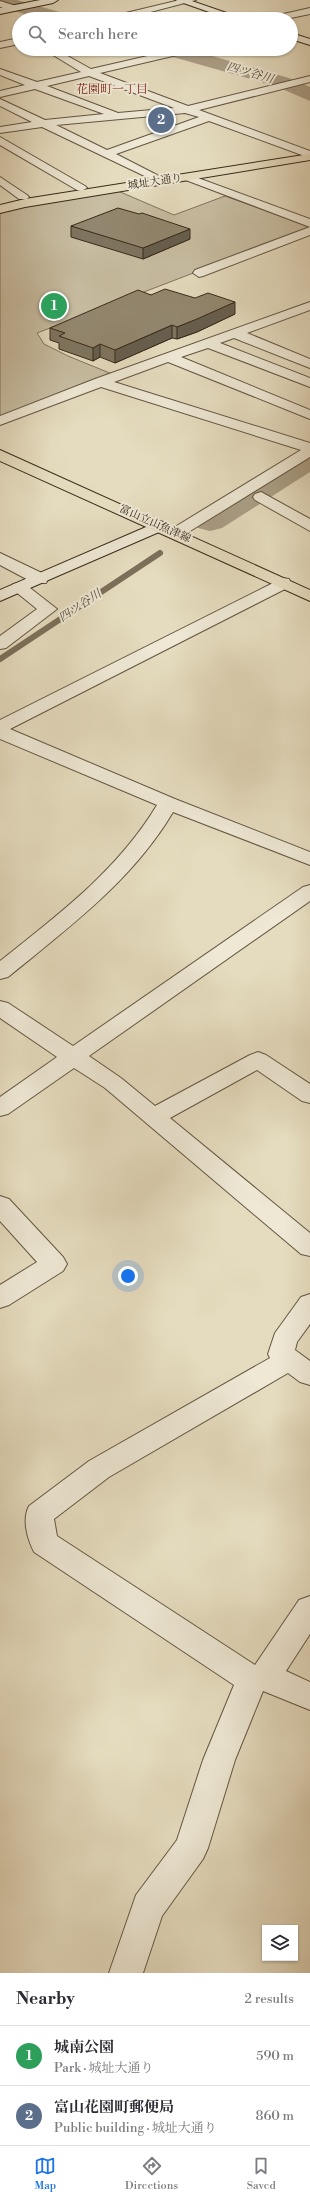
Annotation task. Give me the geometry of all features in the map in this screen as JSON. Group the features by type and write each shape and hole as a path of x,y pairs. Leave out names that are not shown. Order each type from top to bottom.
{"main road":[{"name":"城址大通り","path":"0,201 308,154"},
{"name":"城址大通り","path":"0,209 25,203 187,177 308,154"},
{"name":"富山立山魚津線","path":"0,455 176,533 310,596"}],"street":[{"path":"0,11 53,0"},
{"path":"139,12 185,0 218,12"},
{"path":"0,4 13,8"},
{"path":"298,14 310,11"},
{"path":"298,38 310,42"},
{"path":"0,46 12,43"},
{"path":"60,56 90,73 207,118 308,154"},
{"path":"0,94 162,56"},
{"path":"0,72 39,85 117,116"},
{"path":"0,130 44,123 186,110 310,79"},
{"path":"0,102 153,177"},
{"path":"106,154 207,118"},
{"path":"0,140 81,188"},
{"path":"187,177 310,223"},
{"path":"0,180 23,197"},
{"path":"199,274 310,231"},
{"path":"0,421 100,382 310,306"},
{"path":"234,333 310,364"},
{"path":"208,342 310,383"},
{"path":"168,357 310,415"},
{"path":"100,382 310,449"},
{"path":"176,533 310,449"},
{"path":"191,540 310,466"},
{"path":"261,497 310,526"},
{"path":"0,596 160,526"},
{"path":"0,558 40,579"},
{"path":"0,727 283,583"},
{"path":"0,644 48,609 19,588"},
{"path":"0,732 168,803 310,858"},
{"path":"0,972 85,904 149,835 168,803"},
{"path":"0,1108 310,890"},
{"path":"0,1008 113,1083 310,1247"},
{"path":"154,1117 258,1060 310,1095"},
{"path":"0,1205 54,1264 0,1298"},
{"path":"310,1304 284,1340 281,1354 299,1368 99,1469 39,1514 44,1543 259,1679 310,1696"},
{"path":"126,1973 148,1907 191,1848 219,1760 259,1679 310,1609"}],"shaded area":[{"path":"118,191 174,215 225,196 309,226 308,229 37,333 44,344 68,356 117,376 0,417 0,213 30,205"}],"building":[{"path":"118,208 139,214 142,213 190,229 143,248 71,226"},
{"path":"165,289 195,298 208,293 235,302 177,327 172,325 115,350 100,344 93,348 59,336 65,333 50,328 138,290 151,295"}],"waterway":[{"name":"四ツ谷川","path":"0,1 38,12"},
{"name":"四ツ谷川","path":"191,56 282,82 310,95"},
{"name":"四ツ谷川","path":"210,521 310,459"},
{"name":"四ツ谷川","path":"0,659 160,553"}],"place":[{"name":"富山花園町郵便局","path":"161,120"},
{"name":"城南公園","path":"54,306"}],"district":[{"name":"花園町一丁目","path":"112,89"}]}
